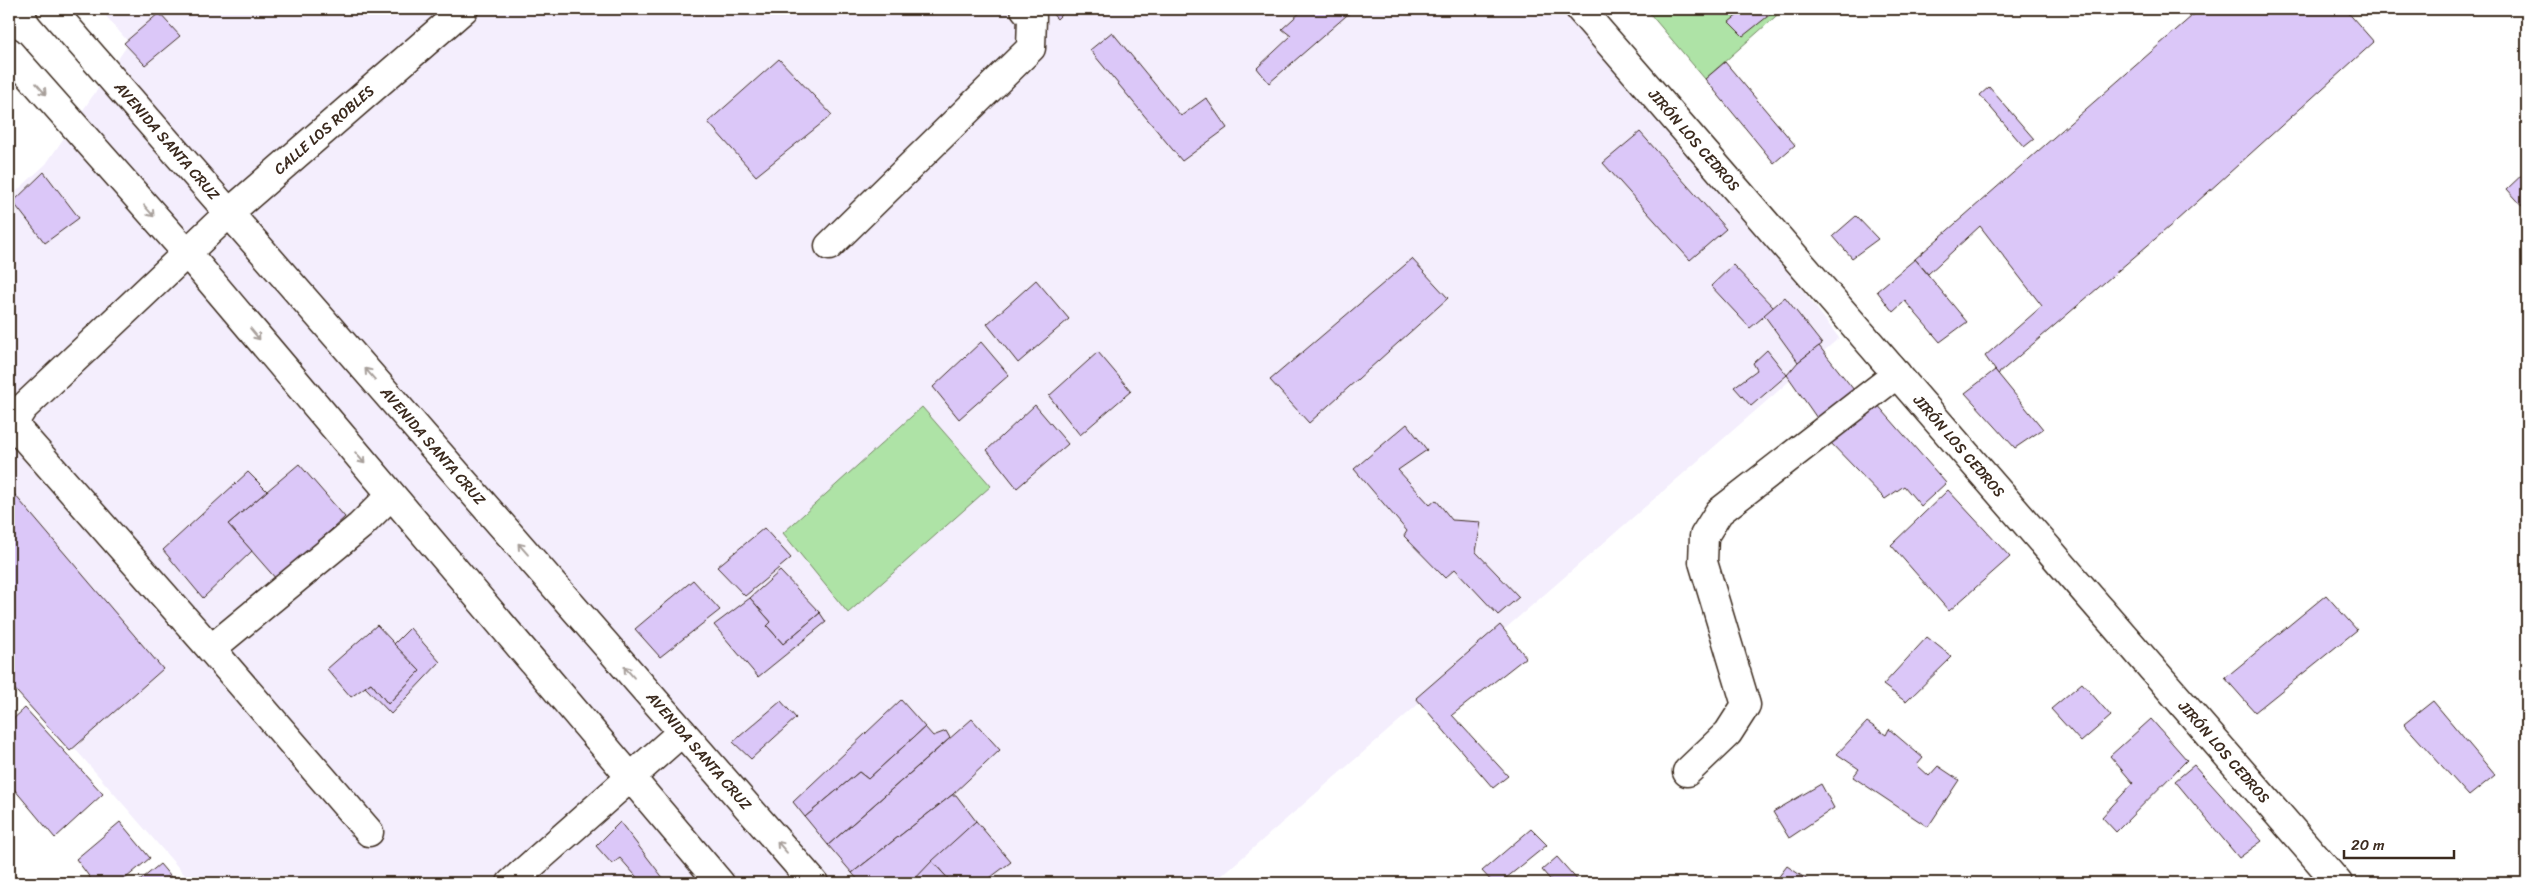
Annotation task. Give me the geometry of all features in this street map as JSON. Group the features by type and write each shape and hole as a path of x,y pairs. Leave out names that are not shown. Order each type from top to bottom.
{"street":[{"name":"AVENIDA SANTA CRUZ","path":"51,9 814,883"},
{"name":"CALLE LOS ROBLES","path":"212,649 18,430 16,419 23,408 230,212 464,9"},
{"path":"829,246 1031,48 1032,17 1025,9"},
{"name":"JIRÓN LOS CEDROS","path":"1580,9 2338,883"},
{"path":"9,52 186,253 629,778 720,883"},
{"path":"1687,772 1728,734 1746,705 1703,562 1704,536 1719,512 1897,374"},
{"path":"369,832 212,649 360,526 391,494"},
{"path":"511,883 682,732"}],"shaded area":[{"path":"100,9 1589,9 1839,338 1213,883 189,883 190,881 9,673 9,198 46,164 129,43"}],"green space":[{"path":"1646,9 1784,9 1705,79"},
{"path":"922,407 991,486 848,613 783,533"}],"building":[{"path":"1048,9 1067,9 1057,19"},
{"path":"1304,9 1354,9 1269,83 1257,68 1291,36 1282,29"},
{"path":"1736,9 1777,9 1743,36 1729,22 1739,14"},
{"path":"2200,9 2345,9 2374,42 2176,221 1998,374 1985,356 2042,306 1980,226 1928,274 1915,259"},
{"path":"159,13 180,36 145,65 124,43"},
{"path":"1112,32 1181,116 1206,98 1227,128 1182,161 1090,50"},
{"path":"779,59 832,115 756,176 708,122"},
{"path":"1725,62 1795,145 1774,163 1705,79"},
{"path":"1989,87 2034,139 2024,147 1980,95"},
{"path":"1640,132 1726,229 1690,260 1603,163"},
{"path":"2527,170 2527,207 2525,209 2507,189"},
{"path":"44,172 79,218 45,243 13,202"},
{"path":"1856,216 1878,239 1852,258 1833,236"},
{"path":"1412,259 1448,298 1309,423 1270,380"},
{"path":"1915,259 1967,322 1940,342 1905,301 1893,312 1877,291"},
{"path":"1733,265 1774,308 1750,328 1711,286"},
{"path":"1036,280 1069,319 1018,363 987,324"},
{"path":"1785,297 1822,344 1798,362 1764,315"},
{"path":"981,342 1009,375 959,419 933,387"},
{"path":"1819,346 1858,395 1819,421 1787,375 1798,362"},
{"path":"1767,350 1787,375 1751,406 1734,387 1757,370 1753,363"},
{"path":"1098,352 1131,391 1080,435 1049,396"},
{"path":"1995,370 2043,429 2015,448 1965,393"},
{"path":"1876,403 1946,483 1921,506 1904,486 1885,499 1827,439"},
{"path":"1035,405 1068,444 1017,488 987,450"},
{"path":"1407,424 1427,450 1398,470 1430,505 1436,500 1452,520 1481,522 1476,552 1519,597 1498,615 1455,569 1445,578 1404,536 1407,531 1354,469"},
{"path":"299,464 345,517 277,580 228,524"},
{"path":"248,472 267,491 228,524 252,551 203,598 163,550"},
{"path":"9,488 163,669 70,751 9,683"},
{"path":"1948,490 2010,557 1949,611 1891,545"},
{"path":"764,528 791,558 745,596 717,567"},
{"path":"780,571 820,613 783,644 767,626 771,622 750,598"},
{"path":"693,580 720,610 660,657 635,629"},
{"path":"2326,595 2357,630 2255,712 2225,678"},
{"path":"750,598 771,622 767,626 783,644 820,613 826,622 758,677 714,625"},
{"path":"377,625 420,671 388,704 371,683 351,697 327,669"},
{"path":"1500,625 1526,657 1452,715 1508,776 1493,788 1416,698"},
{"path":"410,628 440,662 391,714 365,687 371,683 388,704 420,671 394,644"},
{"path":"1927,637 1952,657 1906,702 1883,685"},
{"path":"2082,683 2111,716 2081,742 2051,709"},
{"path":"901,700 925,727 868,779 859,772 805,817 793,802"},
{"path":"781,701 796,718 751,759 733,742"},
{"path":"2433,701 2495,775 2469,796 2404,724"},
{"path":"25,708 103,794 55,838 9,783 9,723"},
{"path":"972,719 1000,750 952,795 852,873 828,845"},
{"path":"2151,719 2187,760 2116,832 2102,817 2133,783 2110,756"},
{"path":"1867,722 1886,735 1889,729 1923,758 1917,765 1929,776 1938,766 1959,780 1928,827 1853,777 1859,769 1837,754"},
{"path":"925,727 933,736 946,731 950,738 828,845 805,817 859,772 868,779"},
{"path":"2194,765 2262,841 2239,858 2175,781"},
{"path":"1821,784 1834,808 1789,838 1773,812"},
{"path":"952,795 956,795 976,821 911,883 861,883 852,873"},
{"path":"976,821 1011,862 983,883 952,883 932,861"},
{"path":"120,822 150,858 120,883 94,883 76,859"},
{"path":"620,822 667,883 642,883 620,858 612,864 596,846"},
{"path":"1531,829 1547,845 1500,883 1493,883 1482,871"},
{"path":"1557,857 1580,883 1553,883 1542,870"},
{"path":"932,861 952,883 911,883"},
{"path":"160,864 176,883 137,883"},
{"path":"1787,866 1812,883 1774,883"}]}
